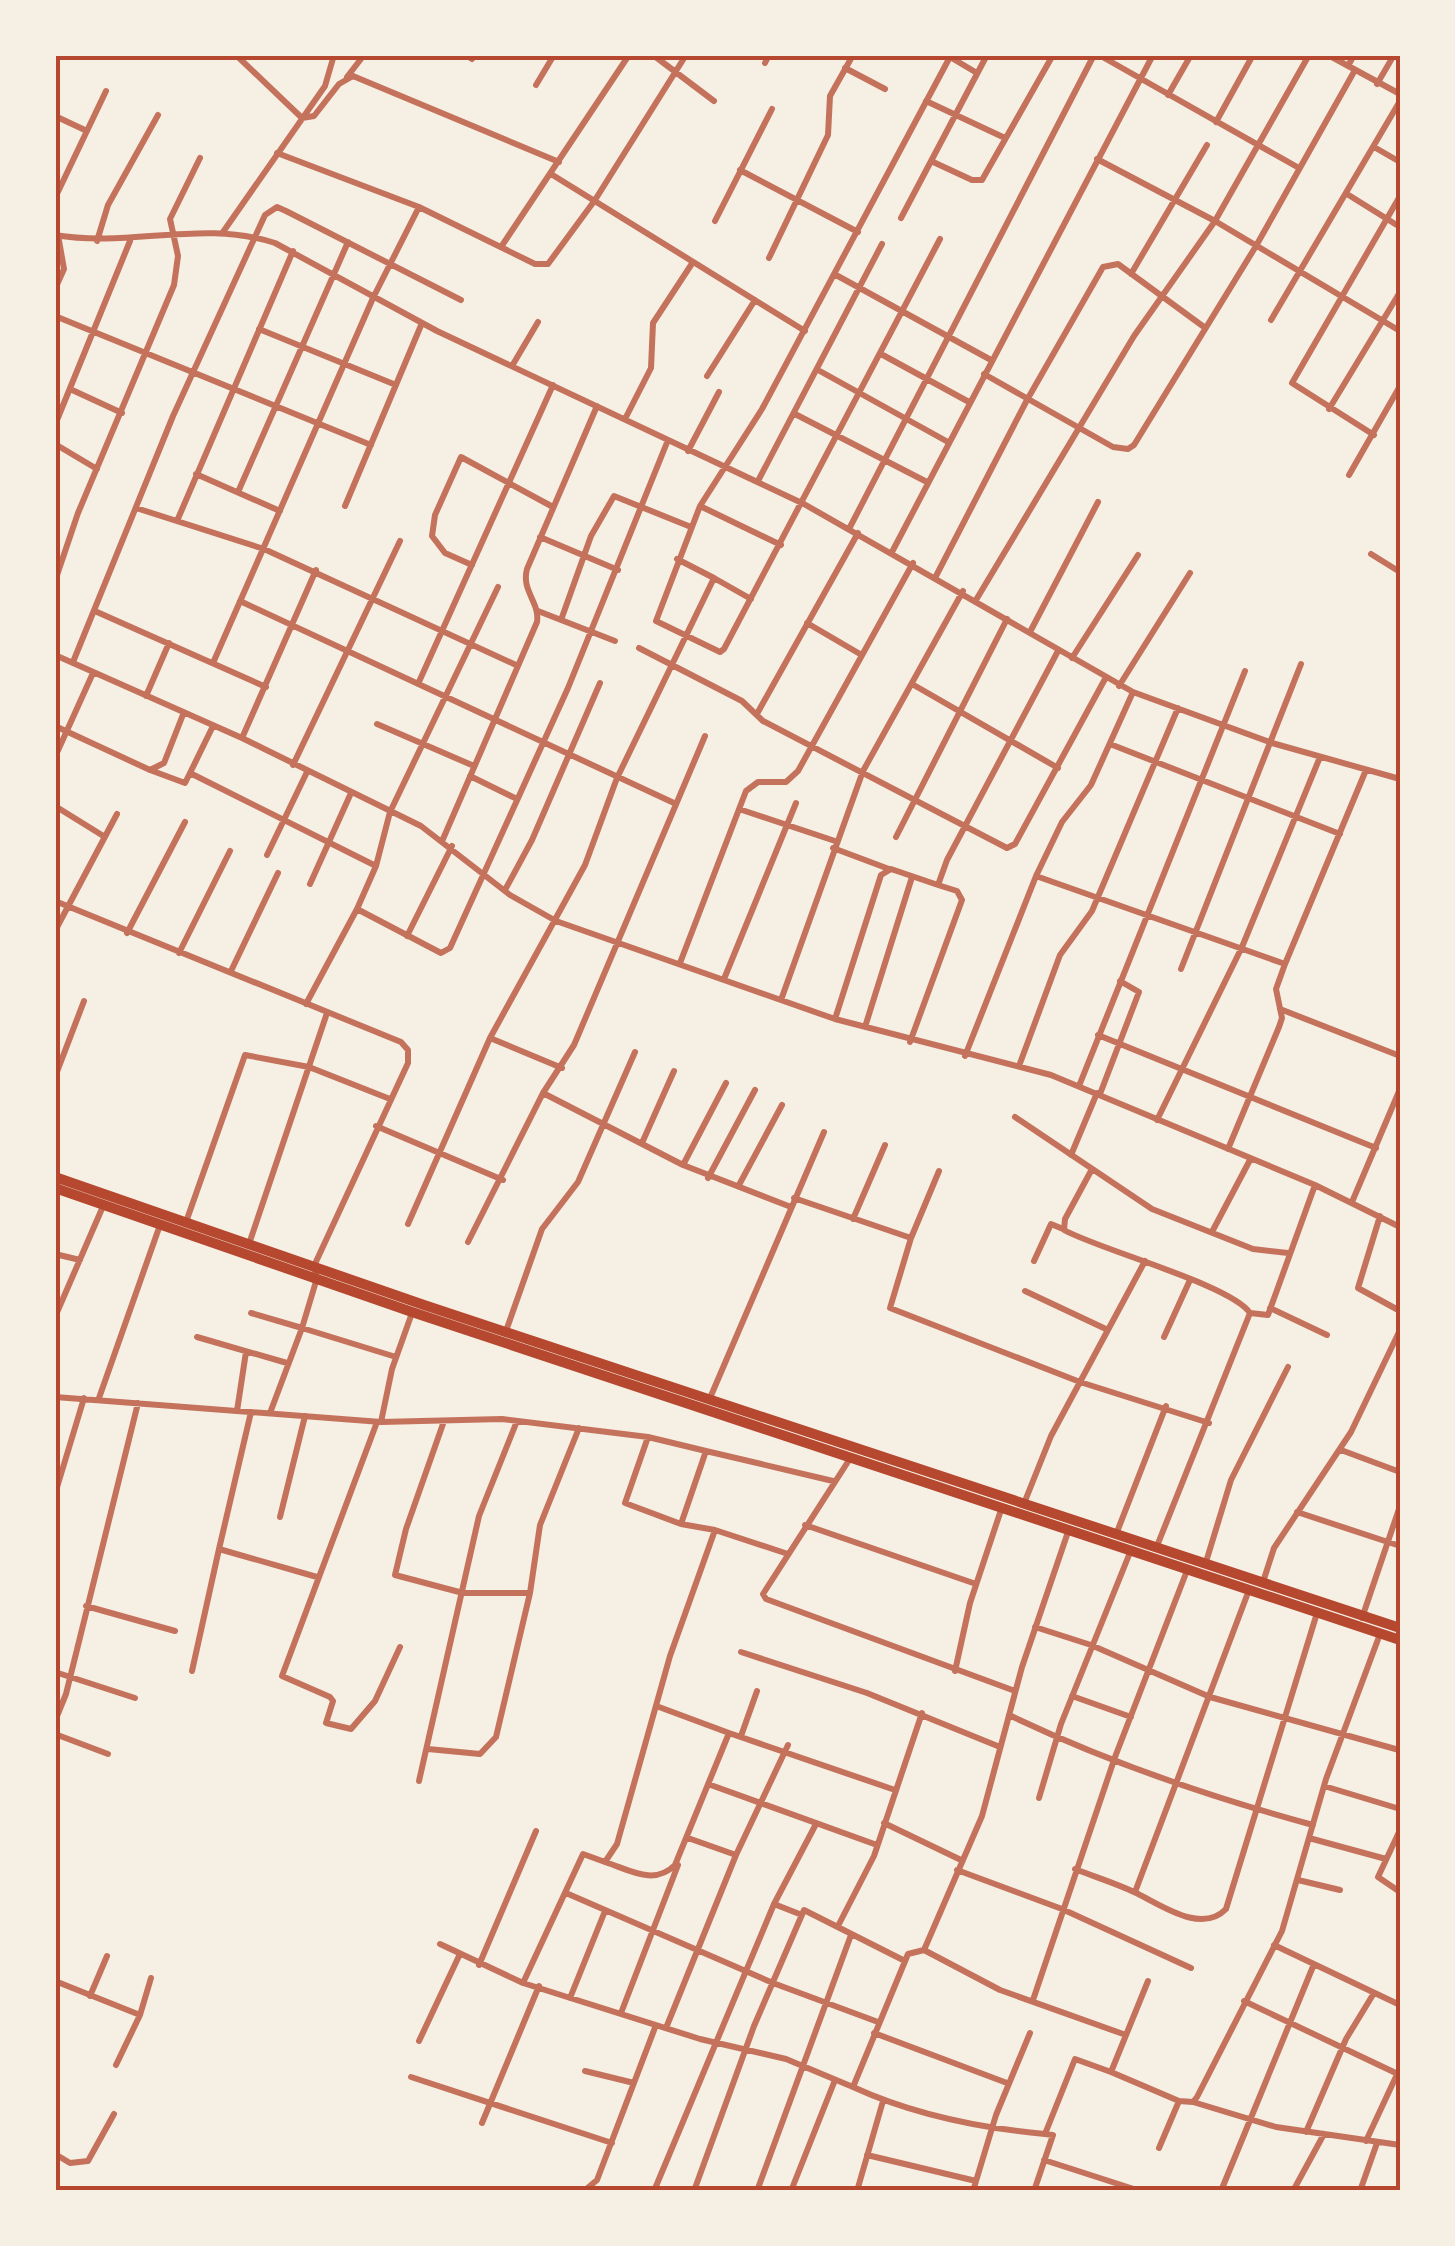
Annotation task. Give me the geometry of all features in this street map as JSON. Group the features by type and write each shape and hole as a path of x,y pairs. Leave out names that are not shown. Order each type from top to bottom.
{"main road":[{"path":"55,1178 505,1332 1206,1562 1361,1620 1400,1640"},
{"path":"55,1188 412,1312 1249,1590 1317,1612 1400,1628"}],"street":[{"path":"236,55 302,118"},
{"path":"223,232 325,86 334,55"},
{"path":"302,118 314,116 364,55"},
{"path":"536,85 554,55"},
{"path":"501,247 628,55"},
{"path":"654,55 714,101"},
{"path":"278,153 419,207 535,264 548,264 594,200 686,55"},
{"path":"769,258 828,135 830,96 853,55"},
{"path":"901,218 987,55"},
{"path":"931,162 978,182 1053,55"},
{"path":"849,529 946,335 1096,55 1299,168"},
{"path":"892,552 1154,55"},
{"path":"1168,94 1191,55"},
{"path":"1216,122 1253,55"},
{"path":"976,600 1161,296 1215,221 1309,55"},
{"path":"1271,320 1400,98 1328,55"},
{"path":"984,374 1121,450 1134,445 1256,246 1351,68 1354,55"},
{"path":"1378,84 1394,55"},
{"path":"940,239 804,504 720,652 656,621 700,506 727,468 805,331 950,56 977,73"},
{"path":"846,68 885,89"},
{"path":"346,78 354,76 559,162"},
{"path":"55,198 106,91"},
{"path":"926,101 1006,138"},
{"path":"715,221 772,109"},
{"path":"97,240 108,206 158,115"},
{"path":"55,116 87,131"},
{"path":"1131,274 1208,146"},
{"path":"1374,147 1400,162"},
{"path":"55,581 148,354 178,269 170,219 200,158"},
{"path":"1096,159 1215,221 1400,331"},
{"path":"740,170 798,197 858,232"},
{"path":"551,174 805,331"},
{"path":"1347,194 1400,226"},
{"path":"1374,435 1292,383 1400,196"},
{"path":"213,663 373,298 419,207"},
{"path":"74,662 192,373 264,215 277,208 462,300"},
{"path":"55,289 64,269 57,235 97,240 223,232 254,236 293,251 422,323 804,504 936,576 1120,686 1272,743 1400,780"},
{"path":"55,425 130,240"},
{"path":"238,492 348,242"},
{"path":"758,482 882,244"},
{"path":"177,521 293,251"},
{"path":"626,419 651,368 653,323 693,262"},
{"path":"936,576 1027,400 1104,267 1113,262 1204,327"},
{"path":"836,275 991,360"},
{"path":"1328,409 1400,292"},
{"path":"707,376 755,300"},
{"path":"55,316 370,445"},
{"path":"512,366 538,322"},
{"path":"345,506 422,323"},
{"path":"260,329 396,385"},
{"path":"881,354 969,402"},
{"path":"818,370 948,442"},
{"path":"418,684 553,384"},
{"path":"1350,475 1400,386"},
{"path":"70,389 122,413"},
{"path":"688,451 719,392"},
{"path":"443,840 537,622 538,610 524,580 597,406"},
{"path":"794,414 927,482"},
{"path":"357,909 444,954 486,874 592,632 668,440"},
{"path":"55,444 98,470"},
{"path":"472,566 445,552 432,536 435,515 461,457 553,507"},
{"path":"196,474 280,512"},
{"path":"562,620 610,500 619,496 691,527"},
{"path":"1030,632 1098,502"},
{"path":"700,506 780,545"},
{"path":"136,508 264,548 516,664"},
{"path":"758,712 760,702 858,534"},
{"path":"540,536 618,570"},
{"path":"293,764 400,541"},
{"path":"1072,658 1138,554"},
{"path":"1370,554 1400,572"},
{"path":"677,560 751,599"},
{"path":"680,963 739,809 752,785 792,778 913,563"},
{"path":"242,738 316,570"},
{"path":"1120,686 1190,573"},
{"path":"408,1224 490,1038 585,865 618,778 714,578"},
{"path":"306,1004 357,909 376,866 390,812 498,586"},
{"path":"781,1000 863,771 962,591"},
{"path":"240,601 446,696 492,722 674,803"},
{"path":"538,610 616,641"},
{"path":"97,612 266,687"},
{"path":"896,836 1007,618"},
{"path":"807,623 860,654"},
{"path":"146,696 169,644"},
{"path":"639,648 758,712 763,720 812,747 1011,848 1105,678"},
{"path":"938,885 963,826 1058,651"},
{"path":"55,655 242,738 443,840 505,890 556,921 835,1019 965,1056 1020,1066 1079,1086 1315,1185 1400,1227"},
{"path":"1180,969 1301,664"},
{"path":"1079,1086 1226,726 1244,671"},
{"path":"55,756 93,672"},
{"path":"505,890 532,840 600,683"},
{"path":"912,684 1058,768"},
{"path":"965,1056 1036,876 1110,744 1133,692"},
{"path":"1020,1066 1060,955 1098,897 1178,708"},
{"path":"150,770 164,763 184,712"},
{"path":"377,724 474,766"},
{"path":"55,726 179,784 190,773 213,726"},
{"path":"468,1242 503,1180 544,1093 562,1068 676,812 674,803 705,736"},
{"path":"1110,744 1340,834"},
{"path":"1158,1120 1242,947 1320,757"},
{"path":"1228,1149 1279,1028 1276,989 1285,964 1366,770"},
{"path":"267,856 307,772"},
{"path":"190,773 376,866"},
{"path":"470,776 516,799"},
{"path":"310,884 352,793"},
{"path":"724,979 796,803"},
{"path":"55,806 105,837"},
{"path":"739,809 890,870 957,891 962,900 910,1042"},
{"path":"55,931 118,814"},
{"path":"127,933 185,822"},
{"path":"407,936 452,846"},
{"path":"179,953 230,851"},
{"path":"835,1019 873,896 881,875 890,870"},
{"path":"231,971 278,873"},
{"path":"1036,876 1195,929 1285,964"},
{"path":"866,1027 912,877"},
{"path":"55,901 66,910 231,971 402,1042 408,1050 408,1063 314,1266 318,1278 270,1414"},
{"path":"1070,1155 1139,992 1120,981"},
{"path":"55,1077 84,1000"},
{"path":"1280,1009 1400,1056"},
{"path":"250,1244 328,1012"},
{"path":"1098,1035 1376,1148"},
{"path":"490,1038 562,1068"},
{"path":"505,1332 542,1229 578,1182 600,1124 635,1052"},
{"path":"186,1222 245,1055 309,1067 390,1099"},
{"path":"642,1142 674,1071"},
{"path":"683,1166 726,1083"},
{"path":"1352,1202 1400,1089"},
{"path":"708,1178 754,1090"},
{"path":"544,1093 708,1178 740,1185 791,1207"},
{"path":"740,1185 782,1105"},
{"path":"1015,1117 1152,1209 1214,1230 1253,1249 1288,1253"},
{"path":"376,1126 441,1150 503,1180"},
{"path":"710,1398 824,1132"},
{"path":"852,1219 885,1146"},
{"path":"1214,1230 1250,1160"},
{"path":"1064,1230 1065,1218 1092,1169"},
{"path":"938,1172 911,1238 890,1308 1080,1382 1166,1406 1209,1423"},
{"path":"1034,1260 1051,1224 1190,1280 1244,1305 1250,1313 1266,1317 1315,1185"},
{"path":"794,1198 911,1238"},
{"path":"55,1317 104,1204"},
{"path":"1380,1216 1358,1288 1400,1311"},
{"path":"99,1398 161,1224"},
{"path":"55,1254 80,1260"},
{"path":"1025,1501 1051,1436 1145,1261"},
{"path":"1164,1337 1190,1280"},
{"path":"1025,1291 1108,1330"},
{"path":"1270,1308 1328,1336"},
{"path":"400,1647 362,1718 351,1729 326,1723 330,1697 282,1676 281,1670 379,1422 412,1312"},
{"path":"251,1313 396,1357"},
{"path":"1157,1546 1250,1313"},
{"path":"1262,1583 1274,1548 1340,1450 1400,1330"},
{"path":"197,1337 286,1364"},
{"path":"237,1411 246,1352"},
{"path":"1206,1562 1231,1480 1288,1367"},
{"path":"55,1397 379,1422 517,1421 648,1437 833,1481"},
{"path":"55,1494 84,1398"},
{"path":"55,1721 70,1676 138,1404"},
{"path":"1117,1532 1166,1406"},
{"path":"192,1671 251,1412"},
{"path":"280,1517 305,1416"},
{"path":"444,1421 406,1529 395,1575 463,1593 530,1593"},
{"path":"419,1780 479,1516 517,1421"},
{"path":"428,1750 468,1754 491,1746 501,1723 530,1593 540,1526 579,1428"},
{"path":"648,1437 625,1503 681,1524 715,1530 788,1554"},
{"path":"1340,1450 1400,1472"},
{"path":"681,1524 706,1451"},
{"path":"852,1456 763,1594 766,1600 1015,1692"},
{"path":"956,1671 976,1584 1002,1506"},
{"path":"1361,1620 1400,1506"},
{"path":"1296,1512 1400,1546"},
{"path":"805,1525 976,1584"},
{"path":"924,1950 982,1816 1015,1692 1070,1528"},
{"path":"605,1862 617,1844 659,1707 670,1656 715,1530"},
{"path":"1039,1798 1072,1696 1131,1548"},
{"path":"219,1549 317,1577"},
{"path":"1033,2000 1114,1757 1188,1567"},
{"path":"1135,1892 1249,1590"},
{"path":"86,1606 175,1632"},
{"path":"1076,1869 1186,1916 1212,1920 1218,1917 1226,1908 1317,1612"},
{"path":"1035,1627 1091,1645 1210,1697 1399,1750"},
{"path":"1193,2102 1274,1945 1298,1880 1324,1786 1381,1633"},
{"path":"740,1652 922,1714 1000,1748"},
{"path":"55,1672 136,1698"},
{"path":"742,1736 757,1691"},
{"path":"1072,1696 1131,1717"},
{"path":"659,1707 728,1733 788,1748 895,1790"},
{"path":"838,1926 877,1845 922,1714"},
{"path":"1009,1715 1059,1739 1254,1809 1313,1825"},
{"path":"620,2013 728,1733"},
{"path":"55,1734 108,1754"},
{"path":"666,2028 736,1854 788,1748"},
{"path":"708,1784 877,1845"},
{"path":"1324,1786 1400,1810"},
{"path":"884,1823 961,1860"},
{"path":"654,2191 774,1904 816,1824"},
{"path":"1400,1830 1379,1880 1400,1892"},
{"path":"479,1965 536,1831"},
{"path":"688,1838 736,1854"},
{"path":"1310,1838 1386,1859"},
{"path":"523,1983 584,1854 661,1877 681,1857"},
{"path":"957,1870 1062,1909 1191,1968"},
{"path":"1298,1880 1340,1890"},
{"path":"566,1893 697,1951 878,2022"},
{"path":"774,1904 802,1915"},
{"path":"694,2191 746,2048 804,1910 905,1960"},
{"path":"570,1998 605,1911"},
{"path":"757,2191 800,2065 851,1935"},
{"path":"440,1944 523,1983 800,2065 883,2101 992,2129 1052,2135 1034,2191"},
{"path":"1274,1945 1400,2005"},
{"path":"854,2088 908,1954 924,1950 1000,1990 1126,2036"},
{"path":"90,1996 107,1956"},
{"path":"418,2041 459,1956"},
{"path":"1221,2191 1314,1964"},
{"path":"116,2064 140,2015 151,1978"},
{"path":"55,1981 140,2015"},
{"path":"1111,2072 1148,1981"},
{"path":"482,2123 538,1986"},
{"path":"1306,2132 1342,2050 1374,1993"},
{"path":"1244,2001 1342,2050 1399,2072 1366,2141"},
{"path":"584,2191 598,2180 656,2025"},
{"path":"874,2033 1007,2083"},
{"path":"974,2191 1007,2083 1030,2034"},
{"path":"1046,2134 1074,2059 1178,2100 1306,2132 1400,2145"},
{"path":"585,2070 634,2083"},
{"path":"411,2076 612,2143"},
{"path":"791,2191 835,2080"},
{"path":"1159,2148 1178,2100"},
{"path":"857,2191 883,2101"},
{"path":"55,2154 70,2163 88,2162 114,2114"},
{"path":"1293,2191 1324,2134"},
{"path":"1360,2191 1377,2143"},
{"path":"867,2155 976,2181"},
{"path":"1044,2160 1140,2191"},
{"path":"1101,2191 1104,2181"}]}
